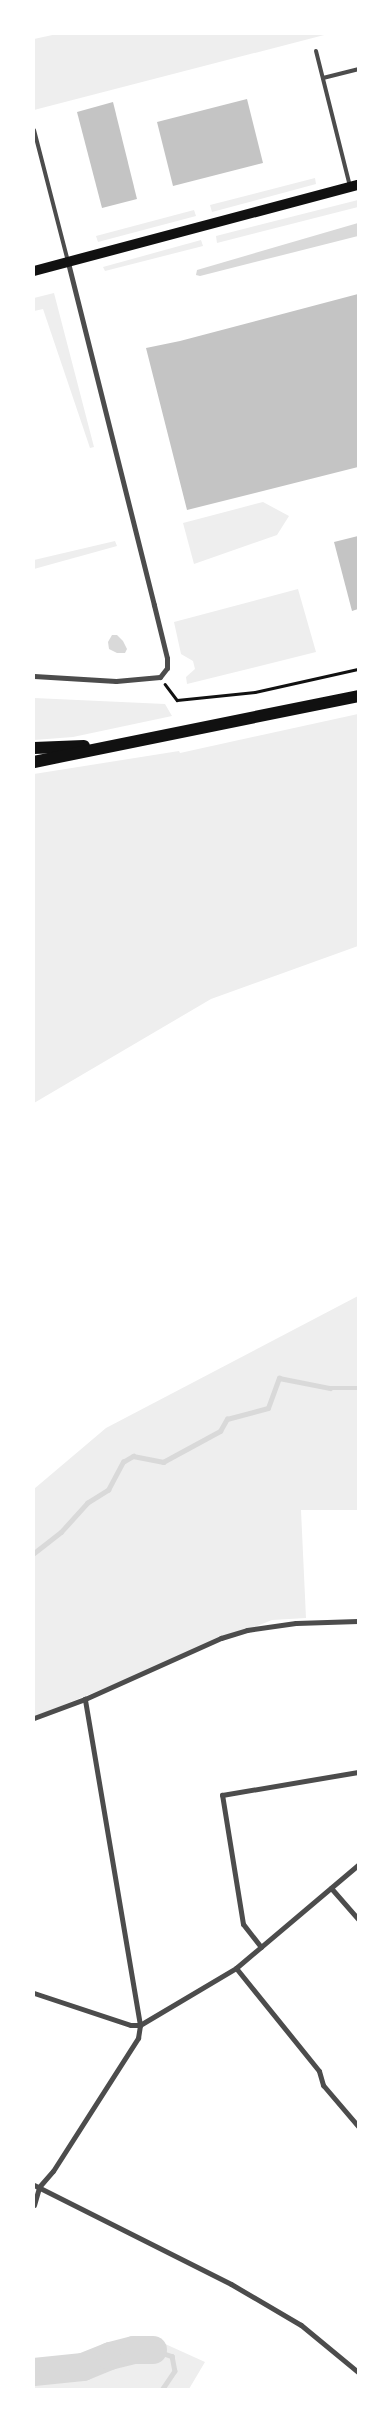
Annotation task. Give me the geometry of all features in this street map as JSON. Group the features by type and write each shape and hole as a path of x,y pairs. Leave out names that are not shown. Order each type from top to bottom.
{"main road":[{"path":"34,271 354,185"},
{"path":"34,762 358,696"},
{"path":"34,748 118,744"}],"street":[{"path":"34,676 116,681 160,677 167,668 167,658 68,263"},
{"path":"34,1718 85,1699 221,1638 247,1630 296,1623 358,1621"},
{"path":"34,2205 36,2186 53,2171 138,2038 140,2025 85,1699"},
{"path":"261,1948 243,1924 222,1795 358,1772"},
{"path":"34,1993 131,2025 140,2025 236,1968 358,1865"},
{"path":"331,1888 358,1919"},
{"path":"236,1968 319,2070 323,2085 358,2126"},
{"path":"36,2186 231,2284 301,2325 358,2372"}],"lane":[{"path":"316,51 354,185"},
{"path":"323,78 358,69"},
{"path":"34,130 68,263"}],"path":[{"path":"160,677 177,700 255,692 358,670"}],"shaded area":[{"path":"57,34 328,34 34,110 34,39"},
{"path":"315,178 316,184 212,212 210,205"},
{"path":"358,200 358,207 217,243 216,236"},
{"path":"194,210 196,216 98,242 96,236"},
{"path":"358,223 358,236 200,276 196,275 197,270"},
{"path":"201,240 203,246 105,271 103,267"},
{"path":"54,293 94,447 90,448 43,309 34,311 34,298"},
{"path":"263,502 289,516 277,535 194,564 183,523"},
{"path":"115,541 117,546 34,569 34,560"},
{"path":"298,589 316,652 187,684 186,677 195,669 193,661 181,654 174,622"},
{"path":"112,635 117,635 123,641 127,649 125,653 117,653 109,649 108,642"},
{"path":"34,698 165,704 172,716 73,737 34,740"},
{"path":"358,714 358,946 211,999 34,1103 34,774 179,751 180,753"},
{"path":"358,1296 358,1510 301,1510 306,1618 272,1620 34,1717 34,1489 106,1428"},
{"path":"152,2338 205,2362 189,2389 34,2389 34,2359 87,2353"}],"building":[{"path":"247,99 263,163 173,186 157,122"},
{"path":"113,102 137,199 102,208 77,112"},
{"path":"358,294 358,467 187,510 146,348 180,341"},
{"path":"358,536 358,609 352,611 334,542"}],"waterway":[{"path":"34,1553 61,1532 87,1503 108,1490 123,1462 133,1456 163,1462 220,1431 227,1419 268,1408 279,1378 330,1388 358,1388"},
{"path":"34,2372 83,2367 110,2356 134,2350 153,2350"},
{"path":"153,2350 172,2356 175,2371 163,2389"}]}
